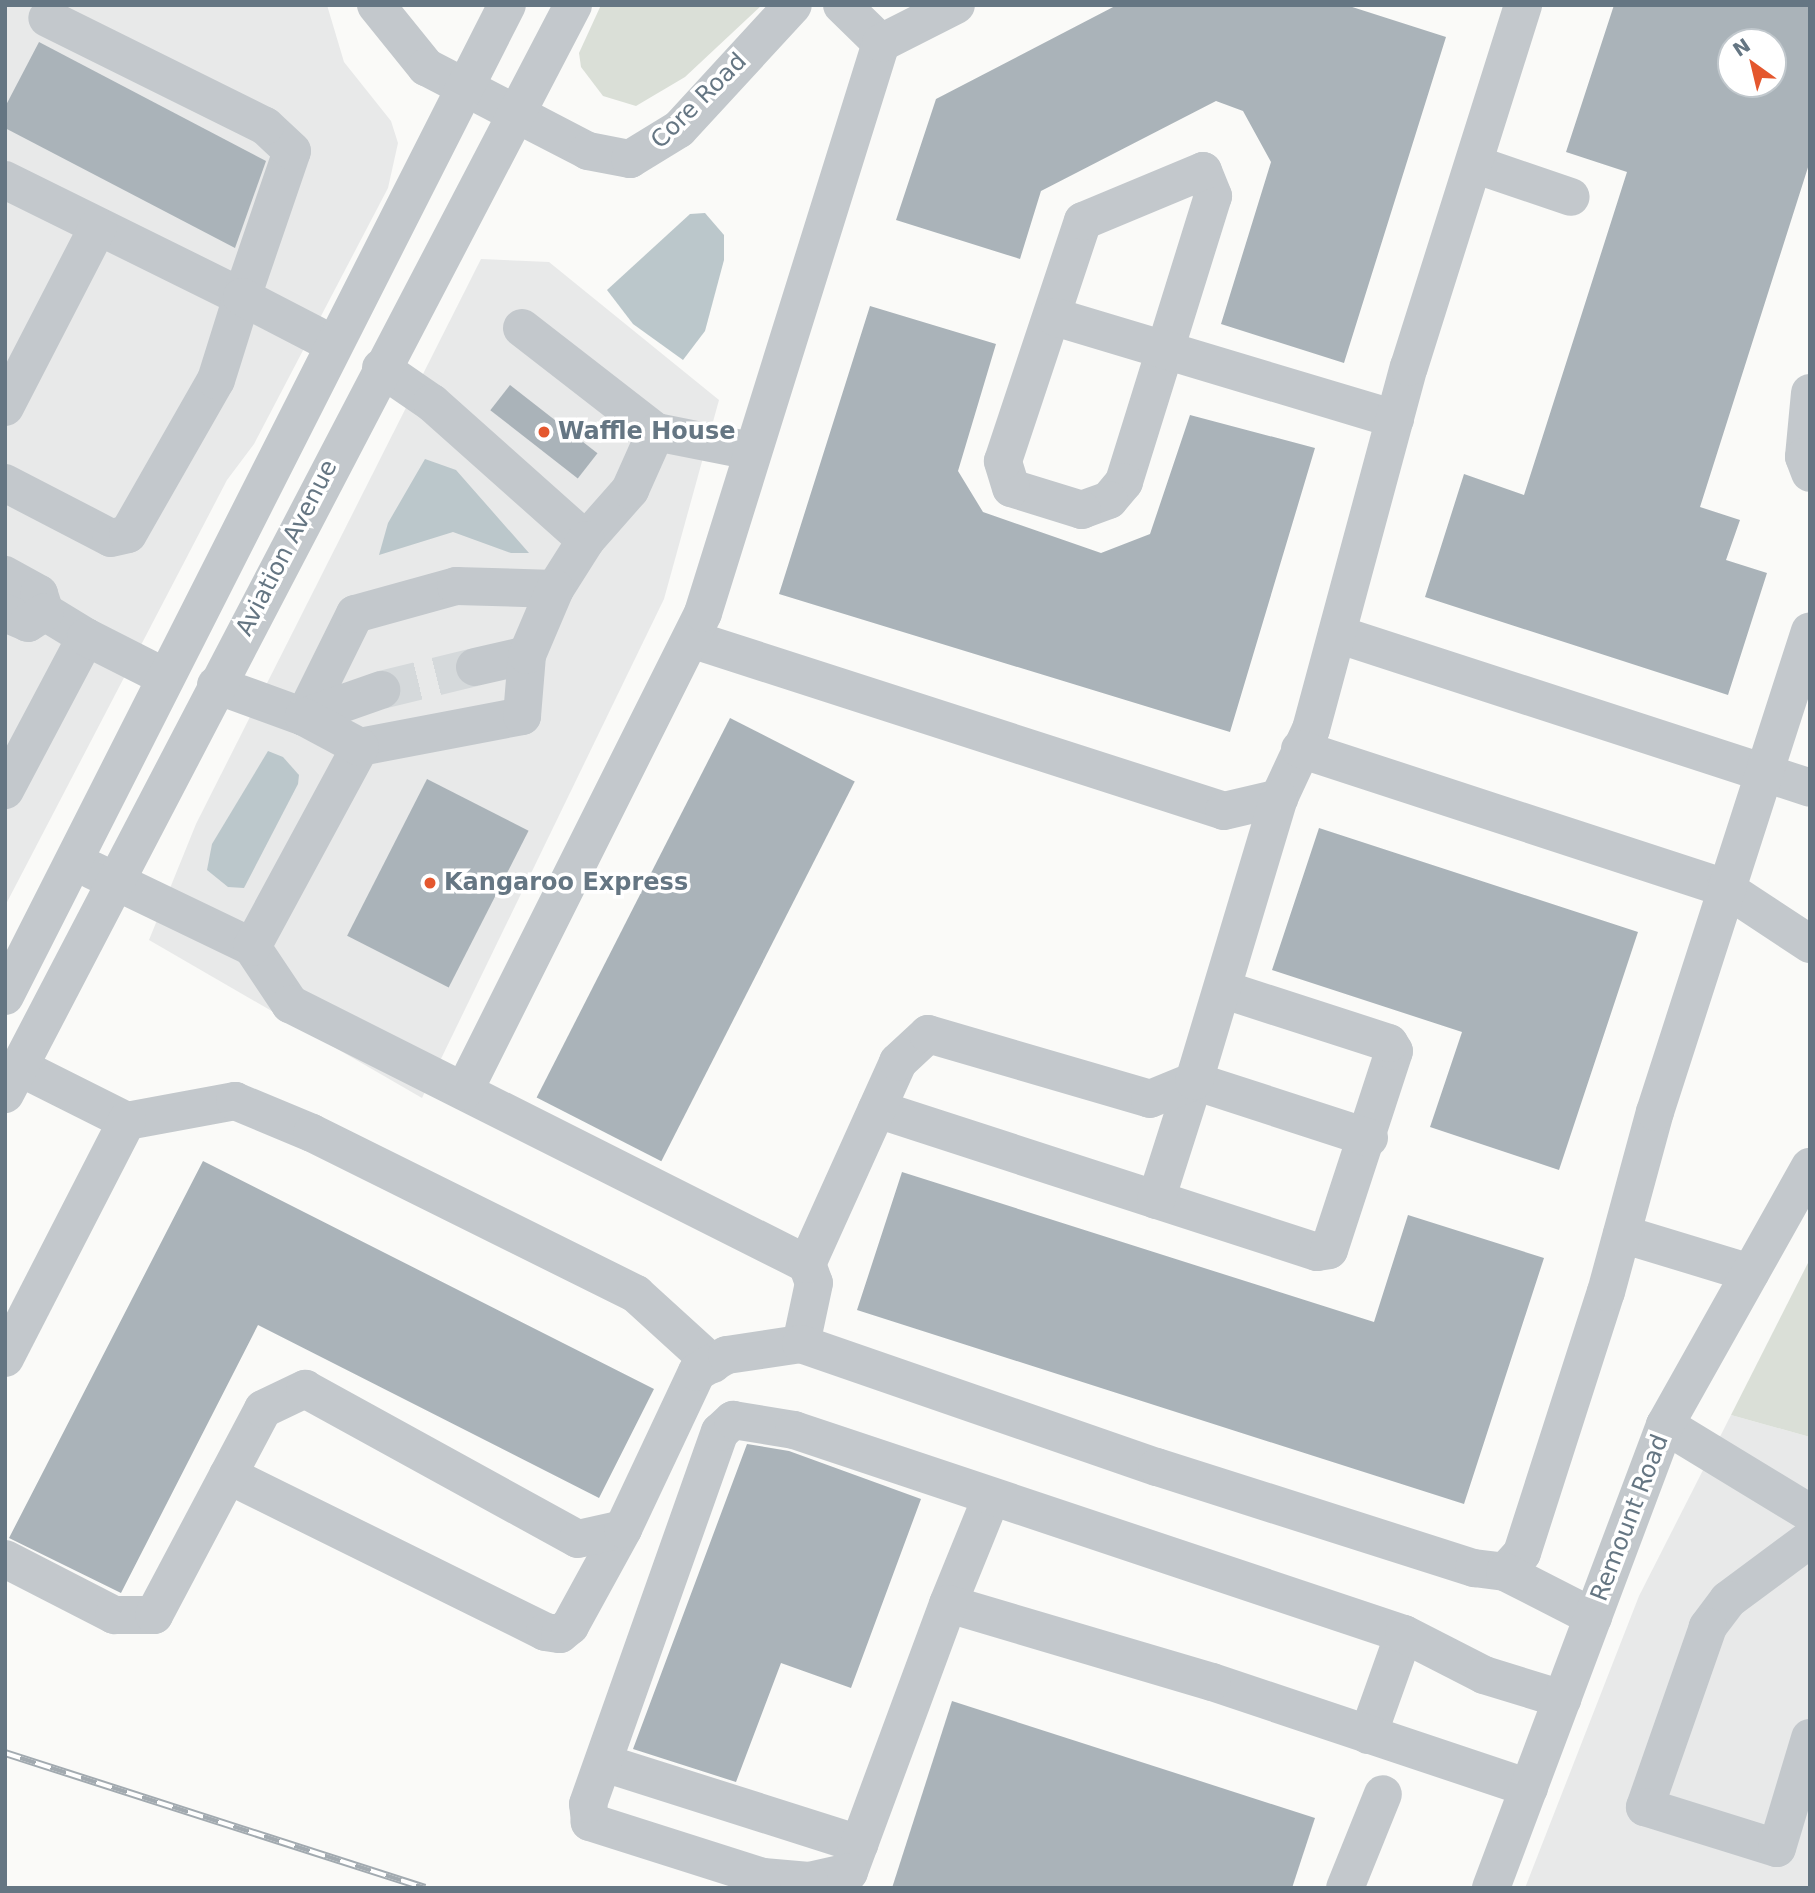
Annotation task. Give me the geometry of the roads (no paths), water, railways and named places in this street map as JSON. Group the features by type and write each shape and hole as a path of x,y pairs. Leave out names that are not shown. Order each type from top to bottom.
{"street":[{"name":"Core Road","path":"376,5 408,52 463,90 588,151 629,159 646,154 679,129 793,5"},
{"path":"5,996 163,676 508,5"},
{"name":"Aviation Avenue","path":"12,1080 381,368 573,5"},
{"path":"842,5 881,43"},
{"path":"464,1091 691,639 881,43 956,5"},
{"path":"1156,1200 1226,990 1279,798 1300,749 1337,634 1395,419 1523,5"},
{"path":"5,482 111,538 128,534 216,380 292,151 284,137 47,19"},
{"path":"1474,164 1570,197"},
{"path":"1203,171 1213,196 1169,351 1124,482 1109,500 1082,510 1055,507 1011,488 1003,461 1055,317 1083,221 1203,171"},
{"path":"5,180 333,344"},
{"path":"5,408 98,227"},
{"path":"1055,317 1395,419"},
{"path":"522,328 656,432 752,451"},
{"path":"381,368 432,403 586,540"},
{"path":"1809,403 1804,457 1810,473"},
{"path":"216,685 304,717 360,747 522,716 527,655 555,589 586,540 630,490 656,432"},
{"path":"5,575 39,594 45,612 86,637 163,676"},
{"path":"304,717 355,614 456,586 555,589"},
{"path":"5,613 28,623 45,612"},
{"path":"1505,1572 1522,1553 1622,1234 1725,888 1810,631"},
{"path":"1337,634 1810,788"},
{"path":"5,790 86,637"},
{"path":"691,639 1224,811 1279,798"},
{"path":"475,667 527,655"},
{"path":"304,717 381,690"},
{"path":"251,947 360,747"},
{"path":"1300,749 1725,888 1810,944"},
{"path":"73,857 113,884 251,947 290,1004 807,1264 814,1283 801,1344"},
{"path":"877,1109 1317,1252 1329,1250 1396,1060 1389,1043 1226,990"},
{"path":"807,1264 898,1062 928,1034 1150,1099 1194,1082 1369,1138"},
{"path":"12,1080 127,1121 235,1101 248,1106 636,1294 712,1364"},
{"path":"5,1357 127,1121"},
{"name":"Remount Road","path":"1491,1888 1665,1424 1810,1167"},
{"path":"1622,1234 1750,1272"},
{"path":"229,1475 545,1632 560,1634 570,1626 623,1529 696,1372 727,1355 801,1344 1157,1467 1474,1568 1505,1572 1593,1617"},
{"path":"5,1559 114,1615 154,1615 263,1409 305,1389 578,1539 623,1529"},
{"path":"991,1498 948,1604 849,1872 809,1881 763,1877 590,1822 589,1804 720,1432 733,1420 794,1430 1404,1634 1485,1675 1562,1699"},
{"path":"1665,1424 1810,1513"},
{"path":"1810,1539 1728,1601 1708,1628 1645,1807 1777,1848 1810,1738"},
{"path":"948,1604 1529,1787"},
{"path":"1368,1735 1404,1634"},
{"path":"604,1763 859,1844"},
{"path":"1345,1888 1383,1794"}],"tunnel":[{"path":"381,690 475,667"}],"railway":[{"path":"5,1753 425,1888"}],"place":[{"name":"Waffle House","path":"544,432"},
{"name":"Kangaroo Express","path":"430,883"}]}
